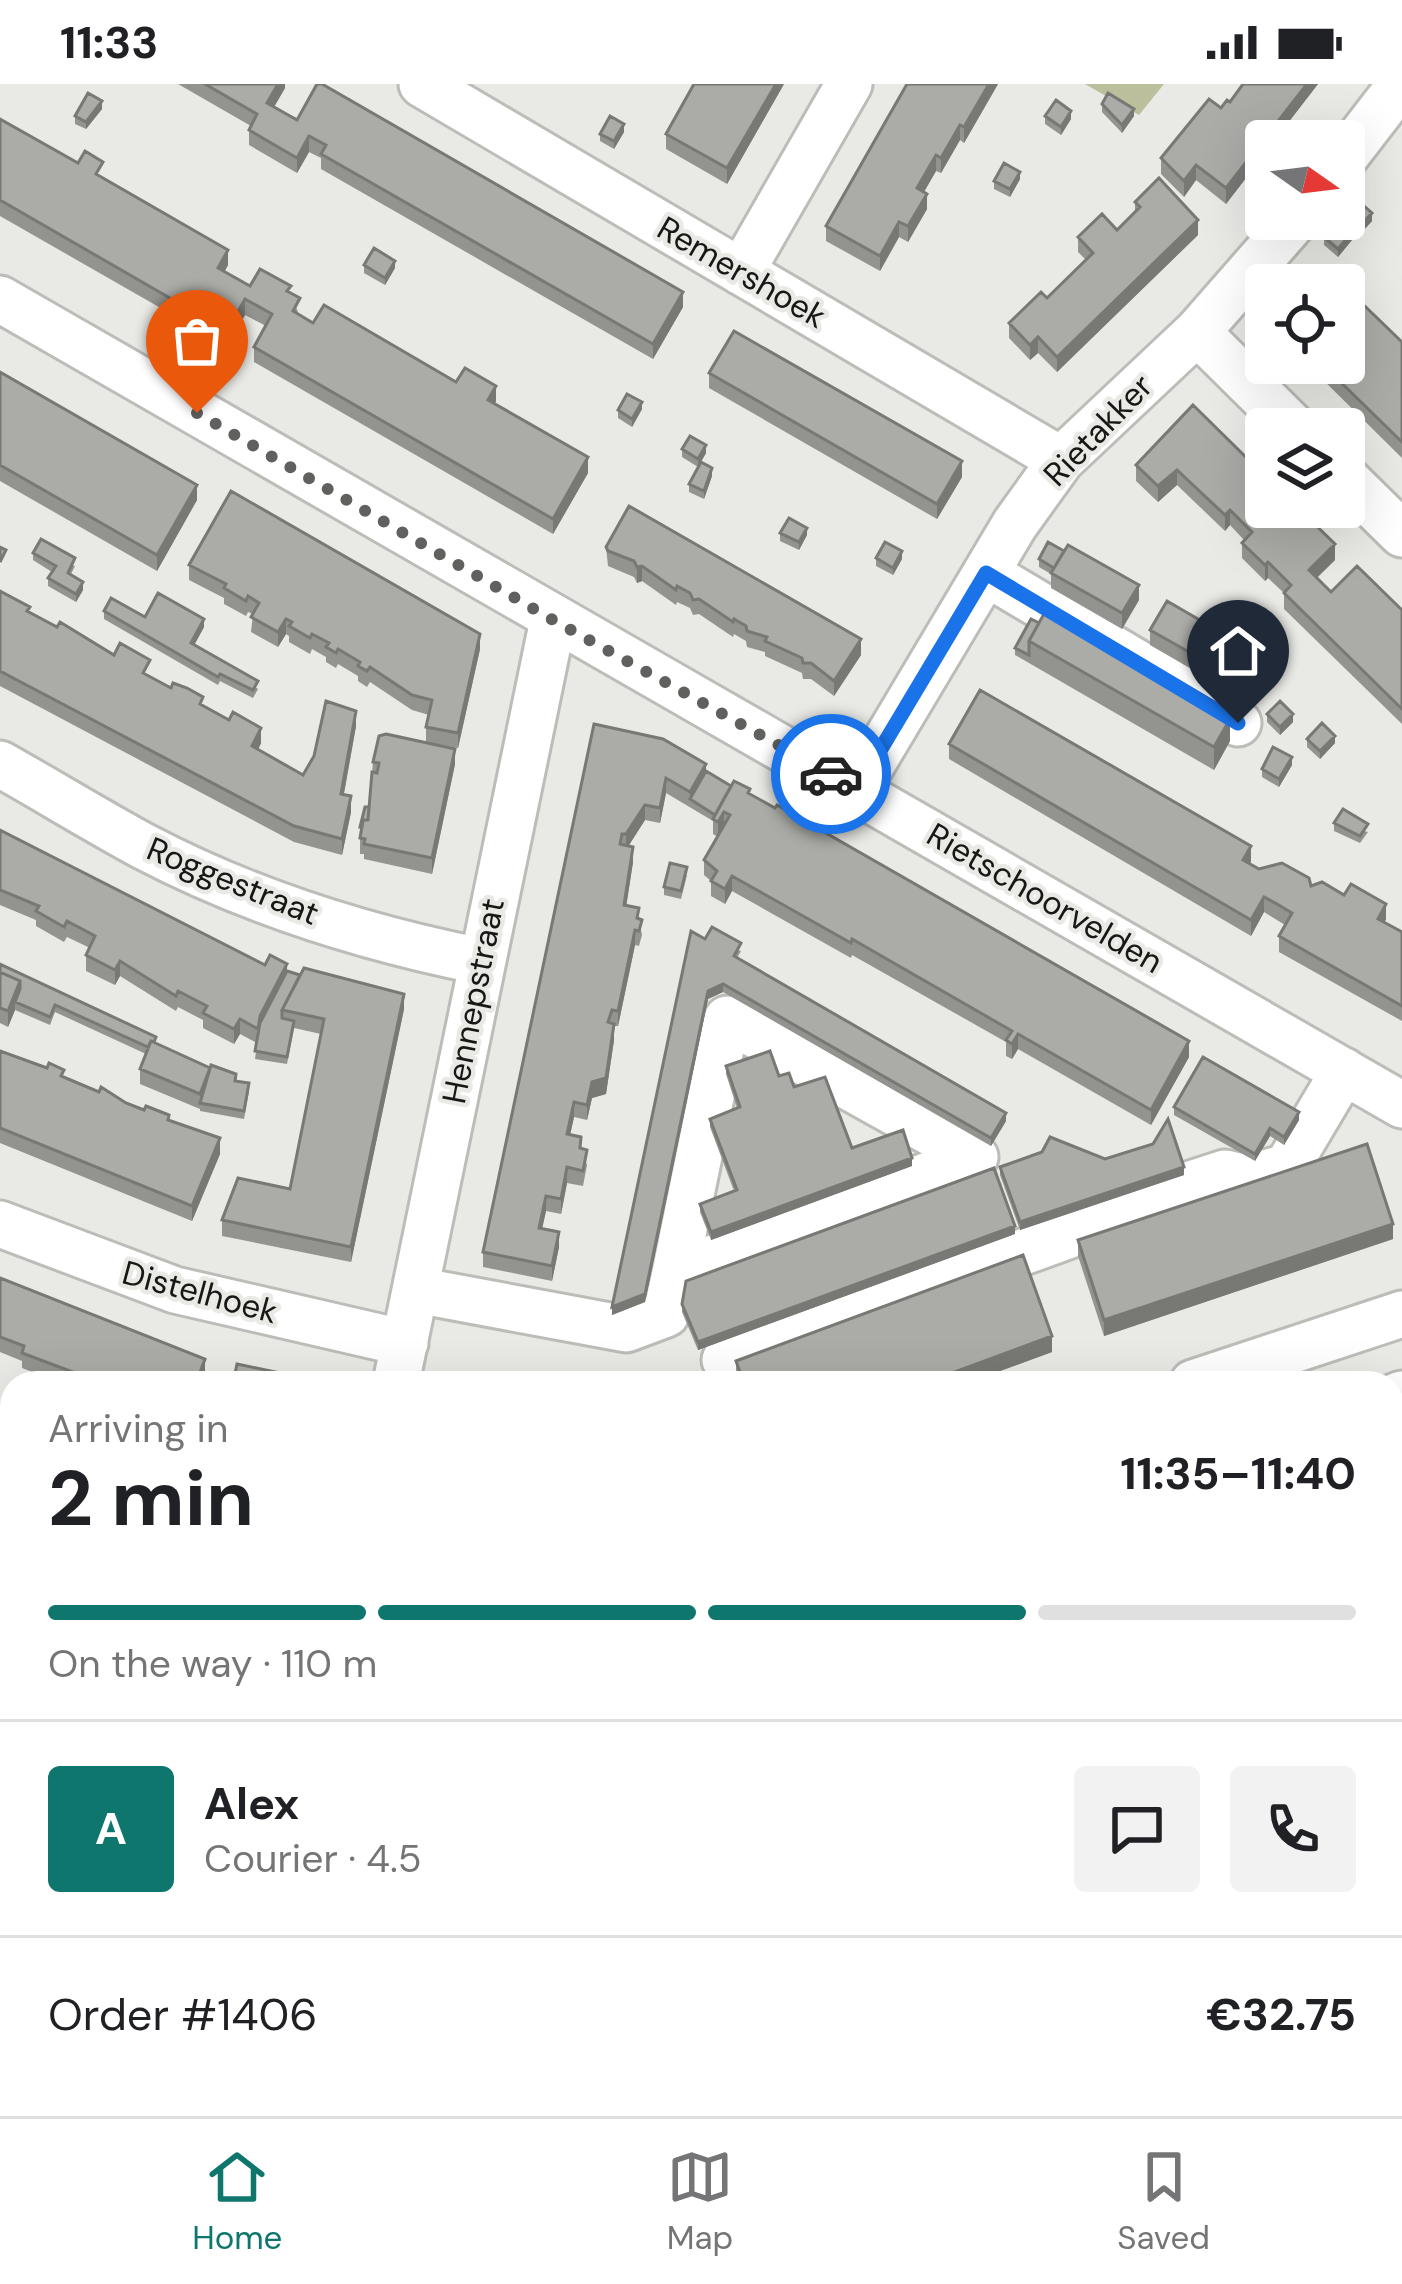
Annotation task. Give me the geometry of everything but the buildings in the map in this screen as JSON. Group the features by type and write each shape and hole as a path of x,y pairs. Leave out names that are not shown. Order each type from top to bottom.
{"street":[{"name":"Remershoek","path":"422,84 1061,460"},
{"path":"741,272 849,84"},
{"path":"1365,131 1401,84"},
{"name":"Rietakker","path":"857,789 1015,524 1061,460 1197,332 1278,240"},
{"name":"Rietschoorvelden","path":"0,299 1402,1105"},
{"path":"1197,332 1274,408"},
{"path":"1365,498 1402,534"},
{"path":"986,573 1238,723"},
{"name":"Hennepstraat","path":"401,1363 553,620"},
{"name":"Roggestraat","path":"0,764 146,848 273,903 401,945 480,961"},
{"path":"416,1290 626,1329 666,1314 727,1019 975,1156 675,1273"},
{"path":"725,1360 1161,1202 1173,1190 1190,1184 1225,1173 1247,1178 1287,1167 1344,1071"},
{"name":"Distelhoek","path":"0,1224 175,1290 401,1363"},
{"path":"1229,1371 1402,1314"}],"green space":[{"path":"1085,84 1164,84 1139,115"}],"way so far":[{"path":"197,413 553,620 831,774"}],"route":[{"path":"831,774 857,789 986,573 1238,723"}]}
